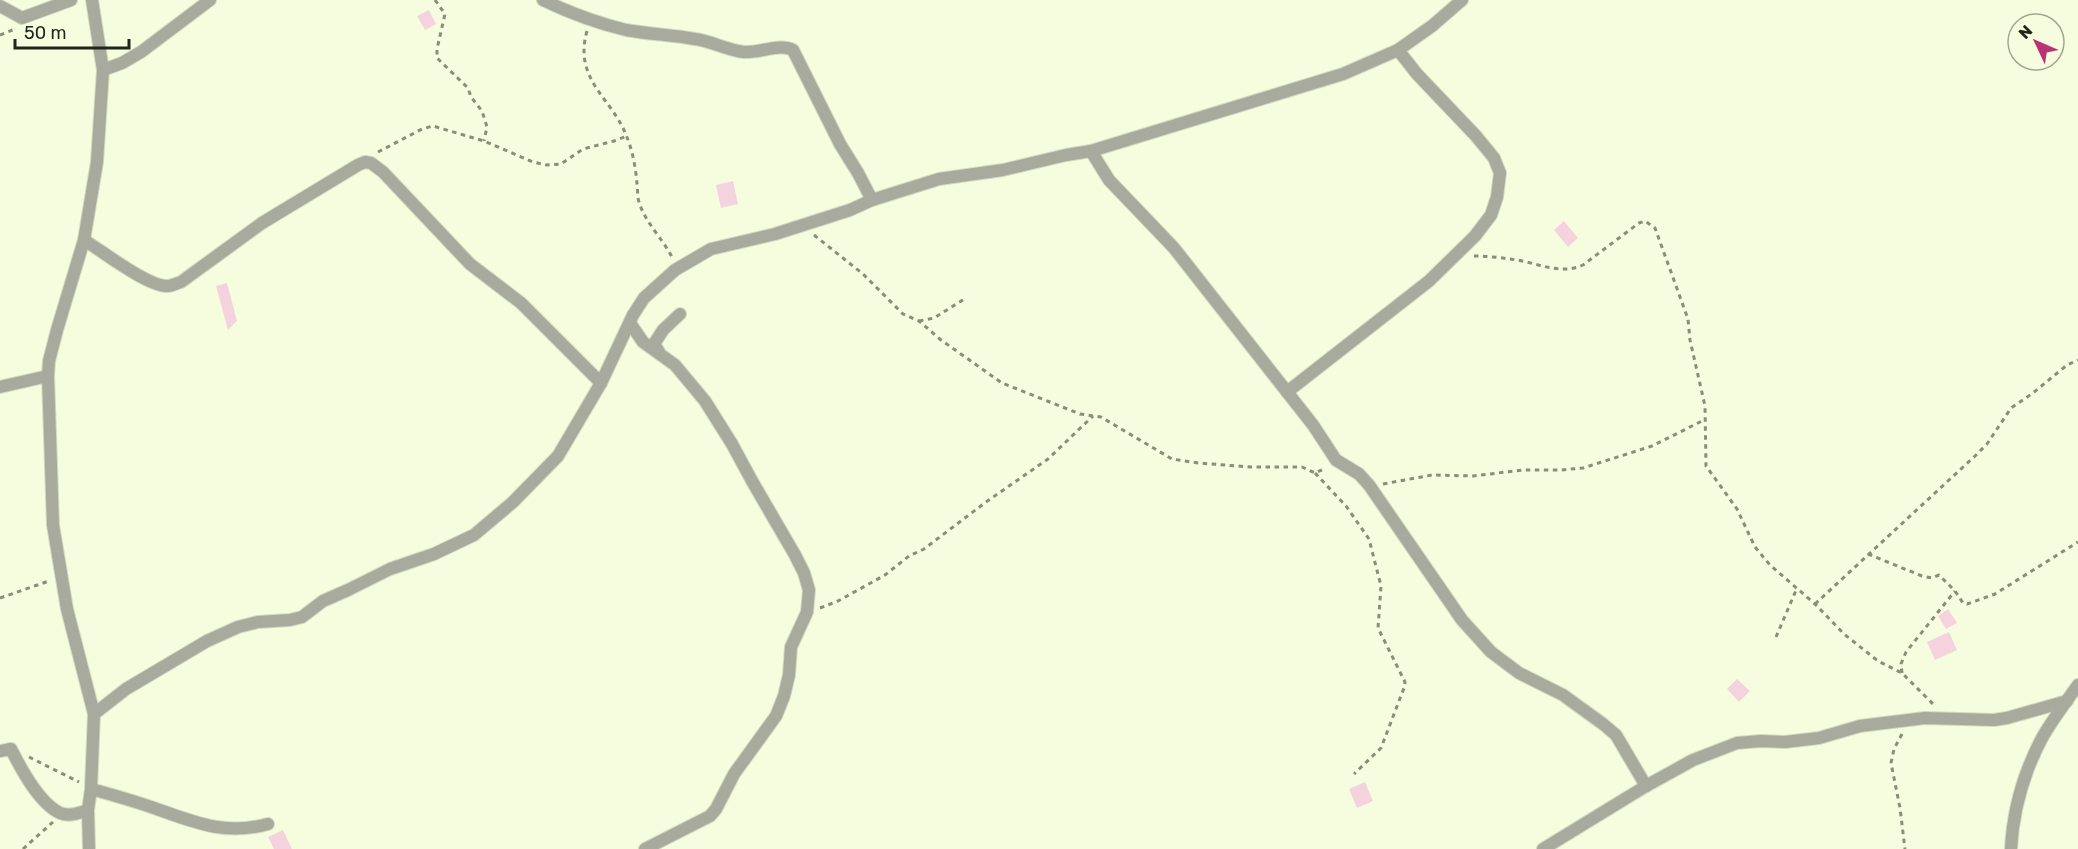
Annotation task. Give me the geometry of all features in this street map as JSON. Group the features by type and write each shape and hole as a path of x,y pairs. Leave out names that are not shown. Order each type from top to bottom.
{"street":[{"path":"0,6 22,18 71,0"},
{"path":"89,849 88,810 94,714 67,609 53,525 48,376 54,340 84,240 97,162 103,70 92,0"},
{"path":"103,70 122,63 141,52 210,0"},
{"path":"543,0 574,15 627,30 698,39 724,49 745,52 780,47 793,50 840,144 872,200"},
{"path":"94,714 126,689 207,641 238,627 258,622 302,617 323,601 390,569 434,554 474,535 513,502 558,456 601,383 644,298 675,270 711,249 775,234 939,179 1003,170 1066,155 1091,152 1343,74 1398,50 1432,26 1462,0"},
{"path":"1287,392 1429,281 1457,255 1491,215 1497,197 1500,173 1494,158 1398,50"},
{"path":"1091,152 1109,180 1174,248 1313,425 1336,460 1359,474 1369,485 1462,620 1491,652 1519,673 1563,695 1604,724 1616,735 1646,786"},
{"path":"84,240 138,275 169,286 181,282 262,223 364,162 371,163 383,172 470,264 520,303 601,383"},
{"path":"659,352 654,344 663,330 680,314"},
{"path":"630,323 643,342 675,365 691,383 732,444 804,573 809,590 807,612 791,647 789,675 776,716 734,774 716,809 702,821 645,849"},
{"path":"0,387 48,376"},
{"path":"1543,849 1693,760 1737,743 1819,738 1860,726 1925,718 1980,721 2007,718 2074,692"},
{"path":"2011,849 2020,786 2042,737 2074,692"},
{"path":"5,750 28,782 61,814 71,815 88,810"},
{"path":"91,789 126,798 186,820 224,829 249,830 268,824"}],"path":[{"path":"435,0 445,14 437,58 468,88 471,97 482,111 487,127 484,141"},
{"path":"591,20 584,48 584,56 591,78 627,136 637,182 638,200 647,219 674,260 675,270"},
{"path":"364,162 399,140 433,126 484,141 533,162 547,165 561,164 583,149 627,136"},
{"path":"1457,255 1518,260 1550,268 1573,269 1583,265 1629,229 1642,222 1647,222 1656,231 1688,319 1690,340 1702,390 1706,466 1737,509 1755,547 1770,565 1815,603 1844,634 1878,661 1902,673 1948,719"},
{"path":"801,225 863,273 903,314 920,321 941,340 1002,383 1067,409 1111,423 1172,459 1251,467 1302,467 1315,473 1346,506 1369,539 1381,586 1378,628 1405,682 1380,748 1354,774"},
{"path":"920,321 934,318 966,298"},
{"path":"1815,603 1830,592 1975,456 1987,444 2011,408 2067,365 2078,360"},
{"path":"807,612 838,601 885,575 904,560 924,549 1048,459 1093,416"},
{"path":"1369,485 1412,480 1432,475 1473,476 1523,470 1583,468 1652,446 1705,420"},
{"path":"1315,473 1336,460"},
{"path":"1868,554 1922,576 1932,578 1939,575 1963,603 1967,603 1995,594 2078,543"},
{"path":"0,598 61,577"},
{"path":"1776,637 1797,588"},
{"path":"1902,673 1901,664 1906,652 1955,591"},
{"path":"1904,722 1891,763 1905,849"},
{"path":"5,750 35,758 91,789"},
{"path":"23,849 61,814"}],"building":[{"path":"429,10 436,24 425,30 417,16"},
{"path":"733,181 738,204 721,208 716,185"},
{"path":"1564,221 1578,238 1568,247 1554,230"},
{"path":"227,283 237,321 228,330 216,286"},
{"path":"1948,609 1957,623 1946,629 1938,616"},
{"path":"1949,632 1957,650 1935,660 1927,642"},
{"path":"1737,679 1750,691 1739,702 1727,689"},
{"path":"1365,782 1373,801 1357,808 1349,789"},
{"path":"283,830 292,849 274,849 268,837"}]}
